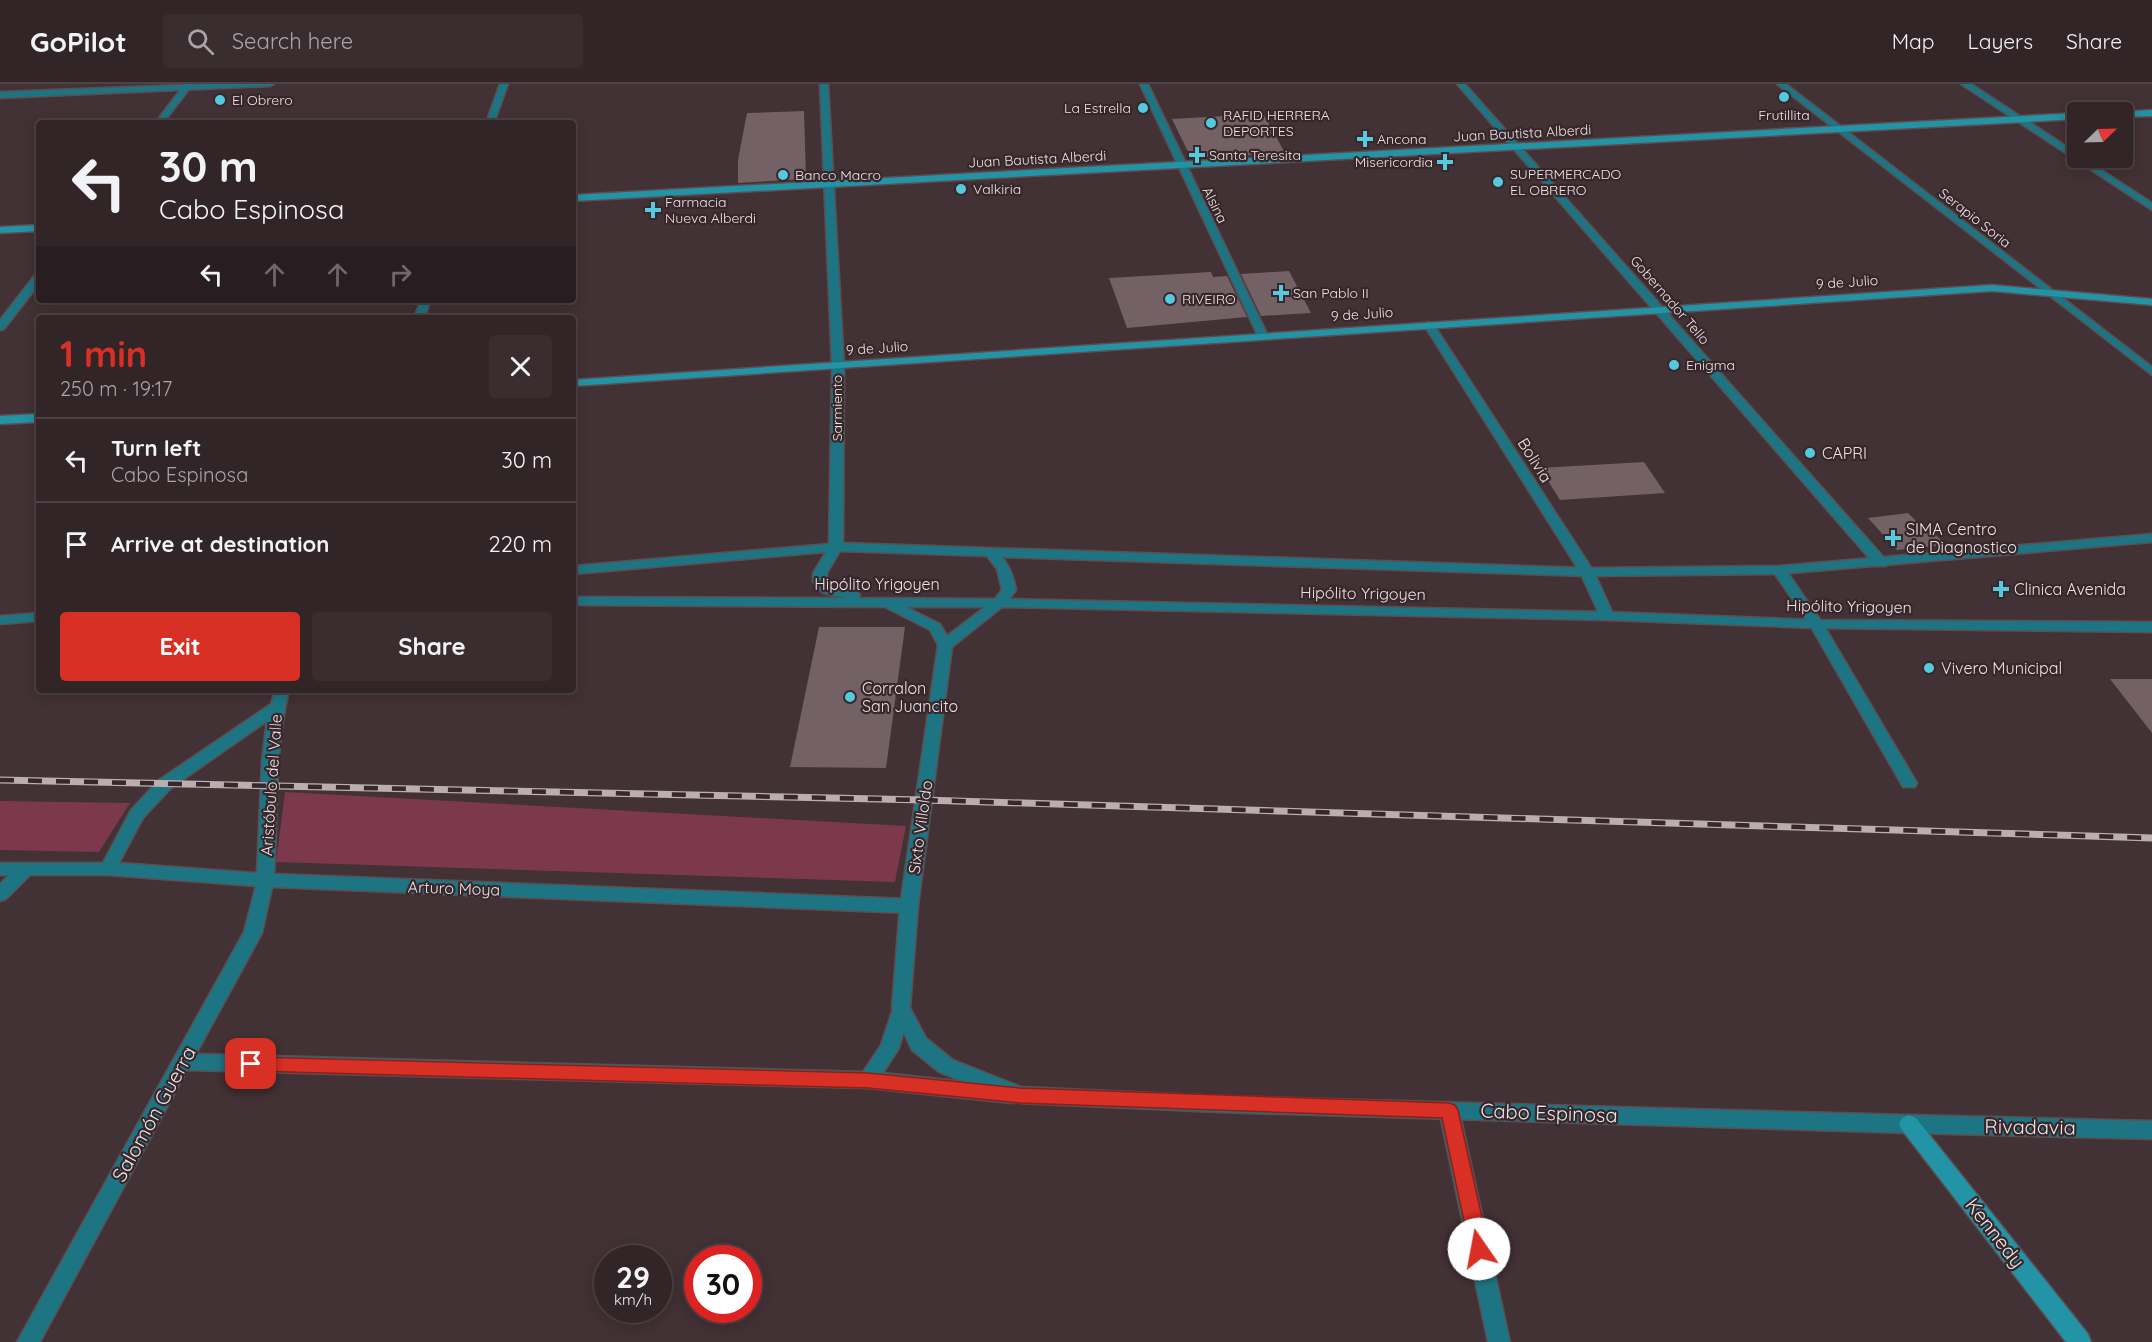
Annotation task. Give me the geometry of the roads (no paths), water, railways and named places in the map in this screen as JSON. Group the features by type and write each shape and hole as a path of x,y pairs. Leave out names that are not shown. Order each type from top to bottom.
{"main road":[{"path":"2133,113 2152,112"},
{"name":"Juan Bautista Alberdi","path":"576,198 2067,117"},
{"path":"0,230 36,228"},
{"name":"9 de Julio","path":"576,383 1992,288 2152,302"},
{"path":"0,420 36,418"},
{"name":"Kennedy","path":"1909,1124 2080,1342"}],"street":[{"path":"0,95 270,84"},
{"path":"491,120 504,84"},
{"name":"Sarmiento","path":"824,84 838,366 836,547"},
{"name":"Alsina","path":"1144,84 1263,336"},
{"name":"Gobernador Tello","path":"1461,84 1881,563"},
{"name":"Serapio Soria","path":"1781,84 2152,372"},
{"path":"1965,84 2152,207"},
{"path":"161,120 187,86"},
{"path":"0,327 36,281"},
{"name":"Bolivia","path":"1429,324 1587,572 1607,616"},
{"name":"Hipólito Yrigoyen","path":"576,570 836,547 1587,572 1779,570 2152,538"},
{"path":"836,547 820,573 820,582 828,590 882,602 915,615 934,627 945,645 999,603 1009,590 1007,575 1000,561 991,552"},
{"path":"1779,570 1816,624 1910,783"},
{"name":"Hipólito Yrigoyen","path":"576,601 999,603 1607,616 1816,624 2152,627"},
{"path":"0,620 36,617"},
{"name":"Sixto Villoldo","path":"868,1080 890,1048 901,1008 909,906 945,645"},
{"name":"Aristóbulo del Valle","path":"265,880 269,786 276,708 281,693"},
{"path":"108,869 136,814 165,784 276,708"},
{"name":"Arturo Moya","path":"0,869 108,869 265,880 909,906"},
{"path":"0,894 25,870"},
{"name":"Salomón Guerra","path":"28,1342 253,933 265,880"},
{"path":"901,1008 919,1044 946,1066 1020,1095"},
{"name":"Cabo Espinosa","path":"182,1062 868,1080 1020,1095 1909,1124"},
{"path":"1449,1110 1499,1342"},
{"name":"Rivadavia","path":"1909,1124 2152,1130"}],"railway":[{"path":"0,780 924,800 2152,838"}],"place":[{"name":"Frutillita","path":"1784,97"},
{"name":"El Obrero","path":"220,100"},
{"name":"La Estrella","path":"1143,108"},
{"name":"RAFID HERRERA DEPORTES","path":"1211,123"},
{"name":"Ancona","path":"1365,139"},
{"name":"Santa Teresita","path":"1197,155"},
{"name":"Misericordia","path":"1445,162"},
{"name":"Banco Macro","path":"783,175"},
{"name":"SUPERMERCADO EL OBRERO","path":"1498,182"},
{"name":"Valkiria","path":"961,189"},
{"name":"Farmacia Nueva Alberdi","path":"653,210"},
{"name":"San Pablo II","path":"1281,293"},
{"name":"RIVEIRO","path":"1170,299"},
{"name":"Enigma","path":"1674,365"},
{"name":"CAPRI","path":"1810,453"},
{"name":"SIMA Centro de Diagnostico","path":"1893,538"},
{"name":"Clinica Avenida","path":"2001,589"},
{"name":"Vivero Municipal","path":"1929,668"},
{"name":"Corralon San Juancito","path":"850,697"}]}
